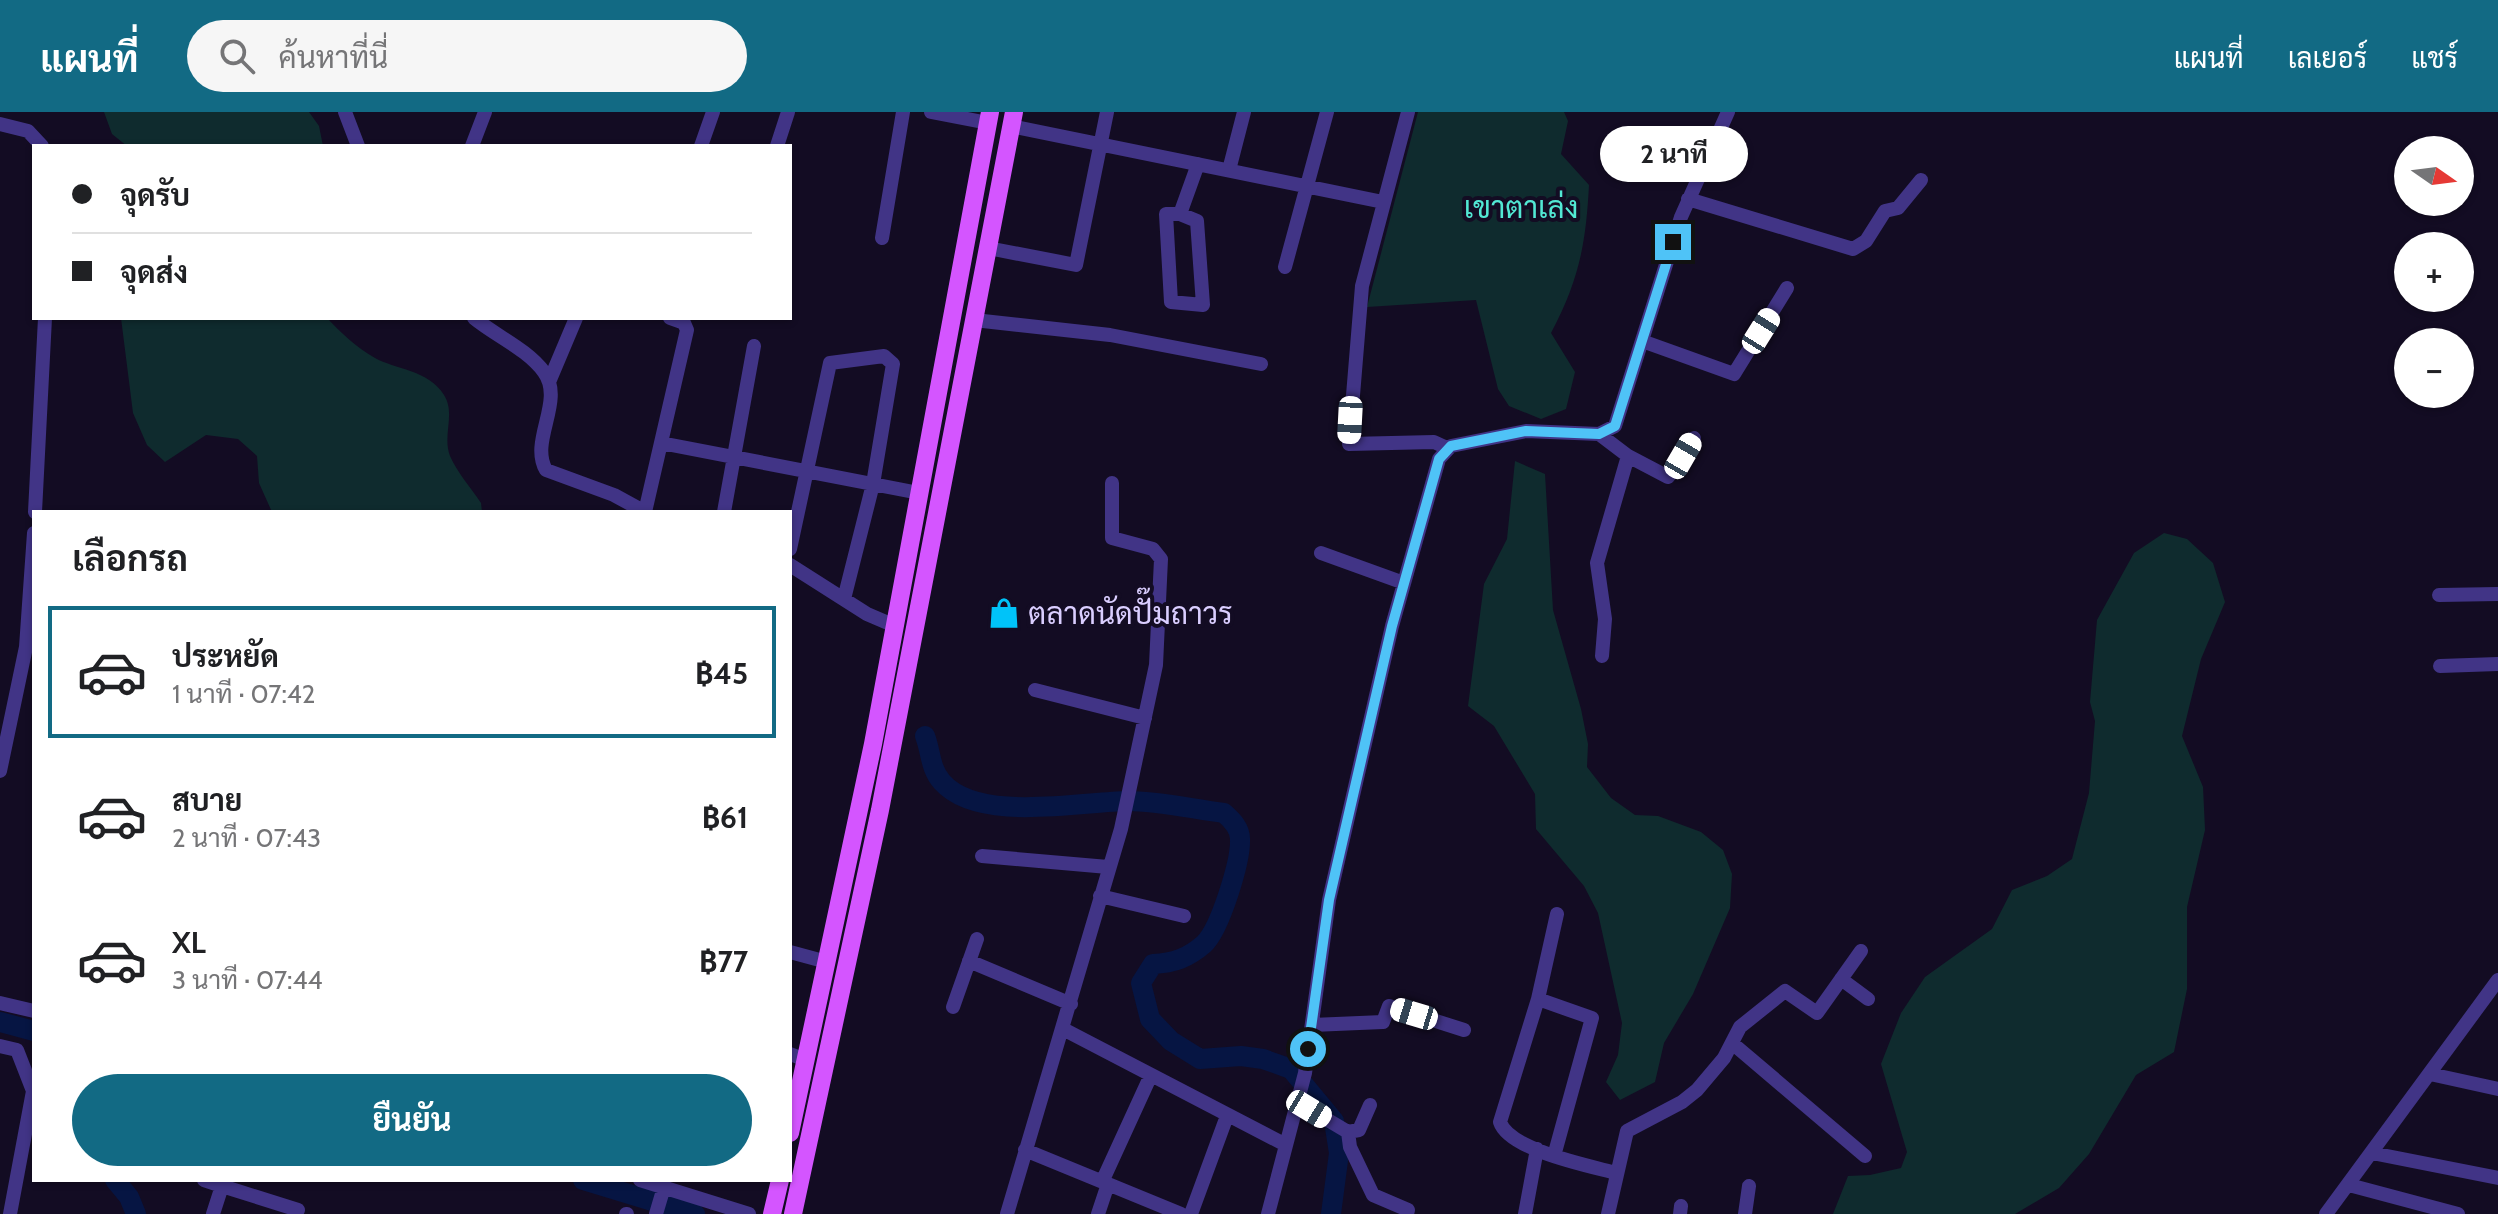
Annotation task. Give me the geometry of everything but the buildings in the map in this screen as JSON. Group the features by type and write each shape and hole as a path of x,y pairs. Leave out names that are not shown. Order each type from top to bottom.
{"main road":[{"path":"792,1114 798,1057 827,962 895,626 989,118"},
{"path":"793,1214 880,810 1013,119"},
{"path":"772,1214 780,1182"}],"street":[{"path":"345,112 357,144"},
{"path":"473,144 485,112"},
{"path":"702,144 713,112"},
{"path":"778,144 788,112"},
{"path":"882,238 903,112"},
{"path":"931,112 989,118"},
{"path":"988,248 1076,265 1107,112"},
{"path":"1229,170 1244,112"},
{"path":"1285,267 1327,112"},
{"path":"1408,112 1359,305 1349,444 1434,442 1447,448 1526,431 1599,434 1615,426 1688,199 1728,112"},
{"path":"1013,119 1100,144 1383,202"},
{"path":"0,124 28,131 40,144"},
{"path":"1180,214 1198,164"},
{"path":"1688,199 1853,249 1866,241 1885,211 1898,208 1921,180"},
{"path":"1166,214 1180,214 1197,221 1203,305 1171,302 1166,214"},
{"path":"1642,341 1734,374 1787,288"},
{"path":"35,510 45,320"},
{"path":"477,320 532,360 549,382"},
{"path":"575,320 549,382 541,460 546,470 614,495 641,510"},
{"path":"645,510 687,330 684,323 676,320"},
{"path":"974,320 1110,335 1261,364"},
{"path":"724,510 754,346"},
{"path":"792,539 830,363 884,356 893,364 873,484 844,599"},
{"path":"1599,434 1628,456 1668,477 1694,438"},
{"path":"661,443 919,493"},
{"path":"1268,1214 1305,1073 1329,900 1404,583 1434,473 1447,448"},
{"path":"1602,656 1605,619 1597,563 1628,456"},
{"path":"1007,1214 1121,829 1156,665 1163,569 1153,549 1112,538 1112,483"},
{"path":"1321,553 1404,583"},
{"path":"792,566 867,614 895,626"},
{"path":"0,771 30,647 32,588"},
{"path":"2439,595 2498,594"},
{"path":"2440,666 2498,664"},
{"path":"1035,690 1145,718"},
{"path":"982,856 1108,867"},
{"path":"1100,896 1184,916"},
{"path":"1557,914 1538,999 1500,1122 1510,1135 1537,1149 1616,1173"},
{"path":"953,1007 977,939"},
{"path":"1608,1214 1627,1131 1682,1102 1714,1069 1740,1027 1785,991 1817,1013 1861,951"},
{"path":"792,953 827,962"},
{"path":"969,961 1071,1004"},
{"path":"1841,979 1868,999"},
{"path":"2326,1214 2495,989"},
{"path":"1538,999 1592,1018 1554,1156"},
{"path":"0,1003 32,1011"},
{"path":"1312,1025 1383,1022 1389,1006 1464,1030"},
{"path":"1063,1029 1284,1144"},
{"path":"1732,1043 1865,1156"},
{"path":"0,1046 17,1050 32,1088"},
{"path":"2430,1074 2498,1089"},
{"path":"1098,1214 1105,1183 1151,1075"},
{"path":"10,1214 32,1096"},
{"path":"1297,1098 1345,1130 1359,1130 1370,1105"},
{"path":"1191,1214 1227,1116"},
{"path":"1345,1130 1373,1195 1408,1210 1407,1214"},
{"path":"1525,1214 1537,1149"},
{"path":"1025,1150 1181,1214"},
{"path":"2372,1153 2498,1178"},
{"path":"210,1182 298,1210"},
{"path":"644,1182 663,1191 749,1214"},
{"path":"2349,1185 2458,1214"},
{"path":"213,1214 222,1186"},
{"path":"1745,1214 1749,1186"},
{"path":"657,1213 663,1191"}],"green space":[{"path":"104,112 309,112 319,126 323,144 124,144 112,134"},
{"name":"เขาตาเล่ง","path":"1418,112 1564,112 1568,121 1561,154 1589,185 1586,226 1575,278 1551,333 1575,372 1566,409 1541,419 1509,406 1498,389 1476,300 1367,307"},
{"path":"121,320 329,320 368,354 421,375 438,387 449,410 447,440 450,456 481,503 482,510 271,510 259,483 257,456 238,439 206,435 165,462 147,445 133,413"},
{"path":"1515,461 1545,474 1553,610 1581,709 1588,744 1587,767 1611,798 1635,815 1658,816 1701,832 1723,850 1732,874 1730,908 1693,994 1664,1043 1655,1082 1620,1100 1606,1082 1618,1055 1622,1023 1598,913 1584,886 1536,829 1535,794 1494,726 1468,706 1484,584 1507,539"},
{"path":"2164,533 2187,539 2213,563 2225,602 2201,659 2182,736 2203,787 2205,830 2187,907 2187,989 2174,1052 2136,1075 2089,1154 2059,1188 2015,1214 1833,1214 1848,1176 1901,1168 1907,1152 1881,1064 1901,1013 1925,977 1992,929 2012,890 2047,876 2072,859 2089,793 2095,721 2090,702 2097,620 2134,553"}],"waterway":[{"path":"925,736 933,766 942,782 958,795 979,802 1030,807 1139,801 1224,813 1233,821 1240,835 1239,849 1233,878 1217,924 1198,949 1180,959 1153,964 1141,983 1150,1019 1171,1041 1200,1059 1241,1056 1263,1059 1291,1069 1334,1121 1339,1153 1331,1214"},
{"path":"0,1022 32,1030"},
{"path":"117,1182 129,1197 136,1214"},
{"path":"590,1182 695,1214"}],"place":[{"name":"ตลาดนัดปั๊มถาวร","path":"1004,613"}],"route":[{"path":"1308,1049 1329,900 1392,626 1439,459 1451,446 1526,431 1599,434 1615,426 1673,242"}]}
